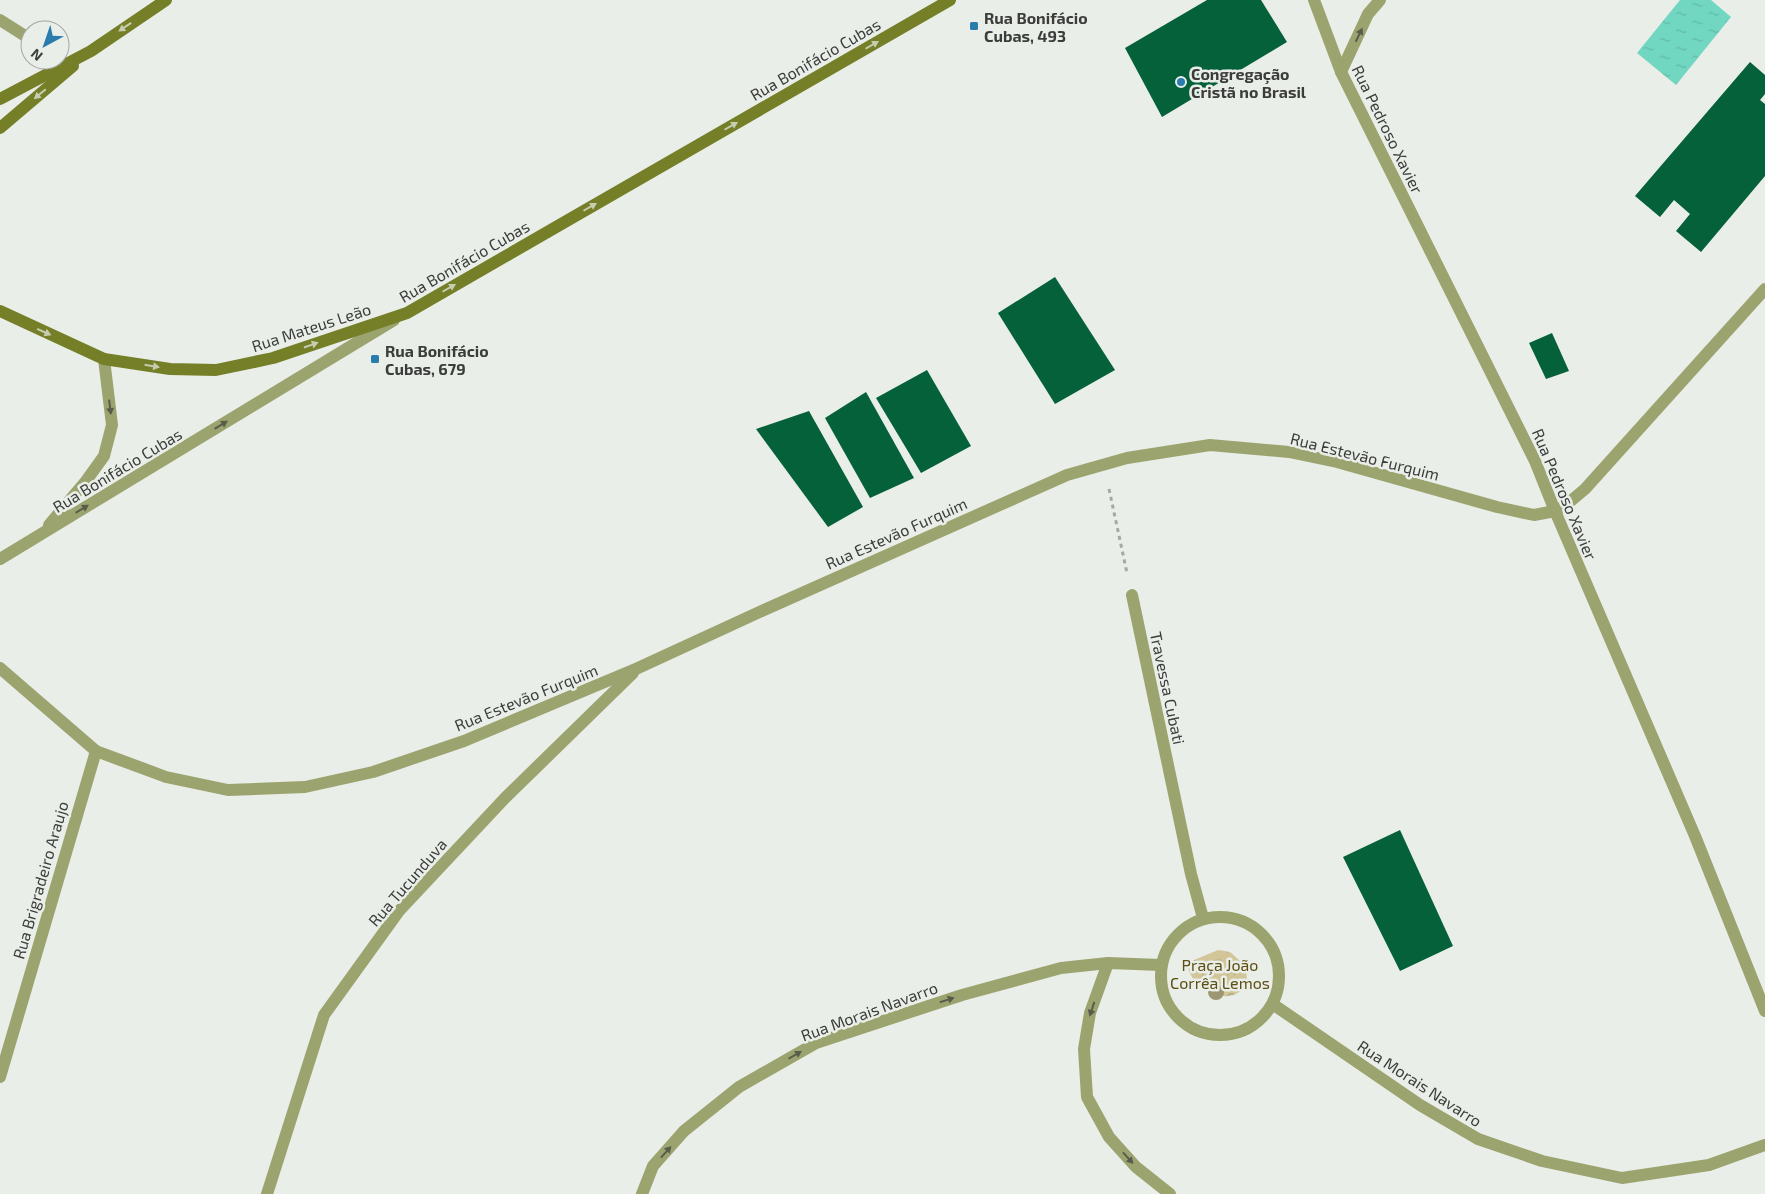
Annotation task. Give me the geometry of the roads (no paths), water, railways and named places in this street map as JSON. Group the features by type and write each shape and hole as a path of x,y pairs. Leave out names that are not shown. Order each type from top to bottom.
{"main road":[{"path":"0,128 90,52 166,0"},
{"name":"Rua Bonifácio Cubas","path":"407,312 950,0"},
{"path":"70,59 90,52"},
{"path":"0,99 48,70"},
{"name":"Rua Mateus Leão","path":"0,311 104,359 170,369 216,370 273,358 407,312"}],"street":[{"name":"Rua Pedroso Xavier","path":"1314,0 1341,72 1535,461 1695,836 1765,1010"},
{"path":"1341,72 1368,14 1380,0"},
{"path":"0,20 20,33"},
{"name":"Rua Estevão Furquim","path":"0,668 96,751 166,777 228,790 305,787 373,772 464,741 638,668 1067,475 1127,458 1210,445 1289,452 1337,462 1534,516 1555,511 1566,505 1585,489 1765,289"},
{"name":"Rua Bonifácio Cubas","path":"0,559 407,312"},
{"path":"41,535 86,481 104,456 112,425 104,359"},
{"name":"Travessa Cubati","path":"1132,595 1191,874 1203,918"},
{"name":"Rua Tucunduva","path":"267,1194 324,1015 398,911 505,798 638,668"},
{"name":"Rua Brigradeiro Araujo","path":"0,1077 96,751"},
{"path":"1231,917 1256,928 1274,950 1281,977 1274,1005 1250,1029 1217,1036 1209,1034 1186,1025 1164,998 1161,965 1175,936 1203,918 1231,917"},
{"path":"1108,963 1088,1022 1084,1049 1087,1097 1109,1137 1136,1167 1170,1194"},
{"name":"Rua Morais Navarro","path":"642,1194 653,1166 684,1131 739,1087 816,1043 971,992 1061,968 1108,963 1161,965"},
{"name":"Rua Morais Navarro","path":"1274,1005 1420,1105 1478,1139 1542,1161 1622,1178 1709,1165 1765,1144"}],"water":[{"path":"1680,0 1711,0 1731,17 1676,85 1637,53"}],"place":[{"name":"Rua Bonifácio Cubas, 493","path":"974,26"},
{"name":"Congregação Cristã no Brasil","path":"1181,82"},
{"name":"Rua Bonifácio Cubas, 679","path":"375,359"}],"park label":[{"name":"Praça João Corrêa Lemos","path":"1220,973"}]}
